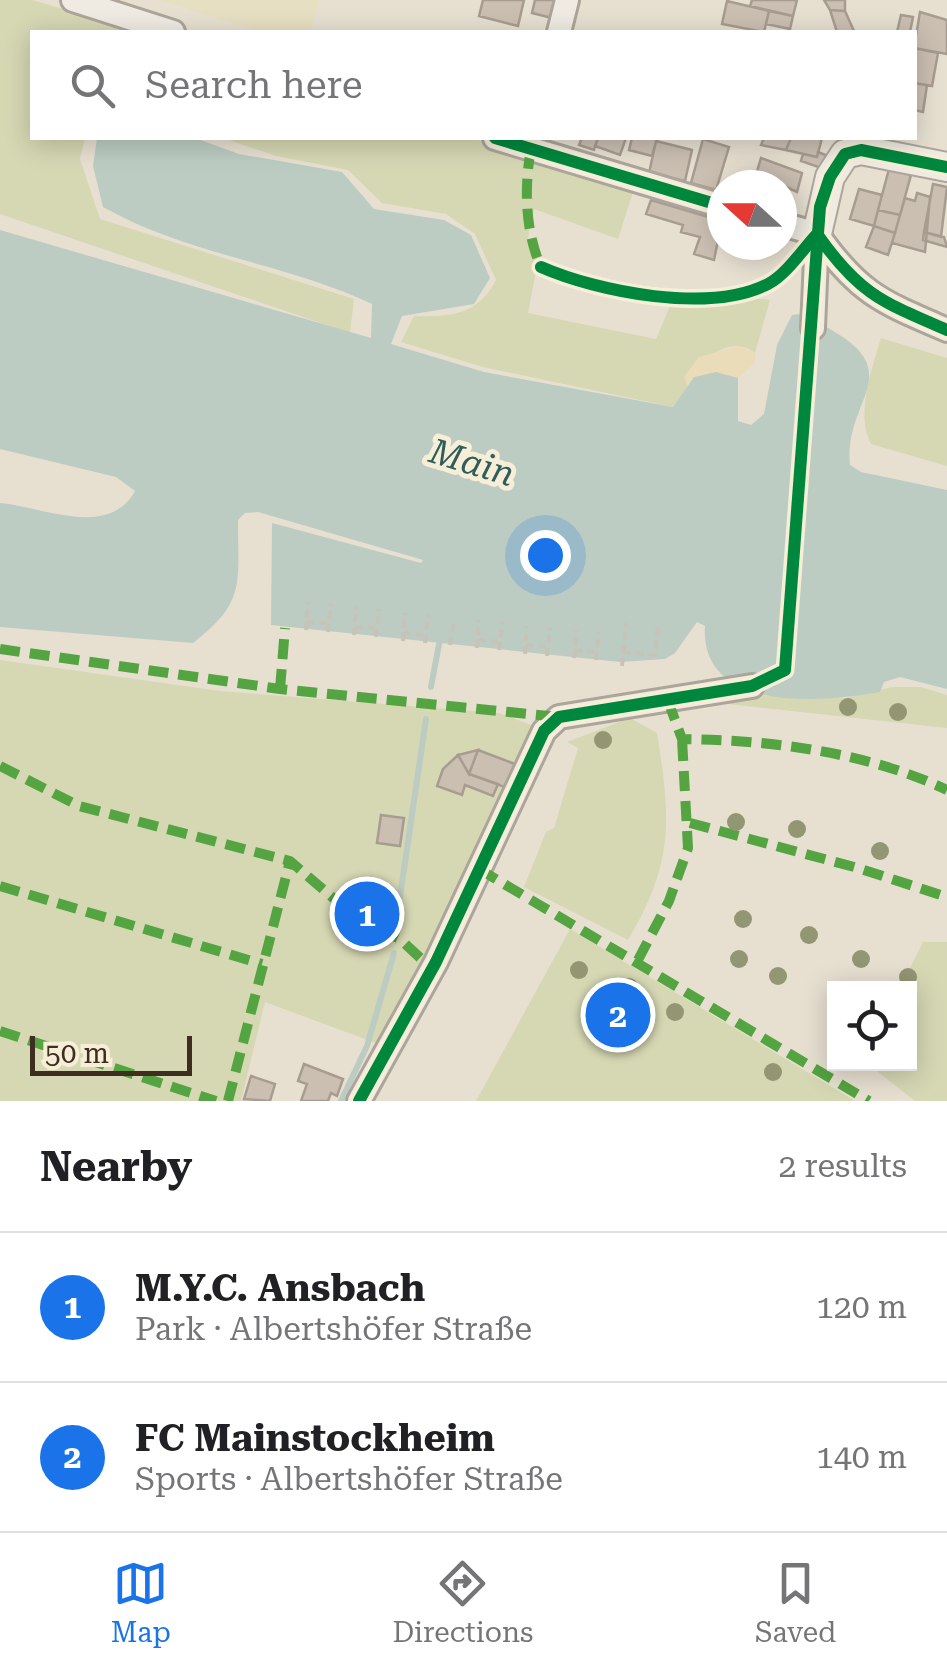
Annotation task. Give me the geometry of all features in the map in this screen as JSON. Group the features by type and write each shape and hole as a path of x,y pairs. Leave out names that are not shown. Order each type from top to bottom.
{"street":[{"path":"73,0 167,30"},
{"path":"560,30 567,0"},
{"path":"533,143 707,201"},
{"path":"813,328 817,234 830,177 845,154 861,150 947,167"},
{"path":"797,228 817,234 843,272 876,300 947,330"},
{"path":"359,1101 436,962 544,731 559,718 752,686"}],"lane":[{"path":"541,266 671,298 710,299 770,284 817,234"}],"path":[{"path":"306,630 308,602"},
{"path":"328,632 331,604"},
{"path":"354,635 356,607"},
{"path":"376,637 379,609"},
{"path":"402,641 405,613"},
{"path":"425,643 428,615"},
{"path":"450,645 454,619"},
{"path":"477,648 480,620"},
{"path":"306,622 329,624"},
{"path":"499,650 502,622"},
{"path":"622,666 626,624"},
{"path":"525,654 528,626"},
{"path":"623,652 655,656 658,626"},
{"path":"354,627 377,628"},
{"path":"547,656 550,628"},
{"path":"574,658 576,630"},
{"path":"596,660 599,632"},
{"path":"403,633 426,635"},
{"path":"478,640 500,642"},
{"path":"526,645 548,647"},
{"path":"574,650 597,652"}],"shaded area":[{"path":"159,0 319,0 312,30 256,30"}],"green space":[{"path":"0,0 32,0 136,30 30,30 30,140 85,140 80,159 100,219 354,299 350,333 0,214"},
{"path":"229,140 478,140 634,189 618,239 534,209 528,238 538,261 528,313 656,339 670,306 770,300 755,353 736,346 708,357 685,377 688,388 673,407 483,367 401,342 414,316 462,312 489,292 496,280 475,234 446,214 382,203 348,170 276,156"},
{"path":"881,338 947,358 947,466 871,444 866,432 865,405"},
{"path":"0,660 220,691 499,713 534,726 381,1045 265,1002 241,1101 0,1101"},
{"path":"893,687 921,687 947,695 947,728 710,702 756,695 845,698"},
{"path":"630,718 657,733 666,816 665,840 654,887 628,940 524,887 546,832 554,828 578,748 567,742"},
{"path":"570,929 855,1101 476,1101"},
{"path":"923,942 947,942 947,1101 915,1101 877,1071 917,1071 917,981 904,981"}],"sand":[{"path":"739,346 755,353 755,363 738,378 690,382 688,388 684,377 699,357"}],"water":[{"name":"Main","path":"97,140 200,140 239,154 342,172 374,209 444,220 471,235 490,278 474,304 402,316 391,344 484,372 673,407 694,377 716,372 738,378 738,421 751,425 764,414 777,345 792,315 806,316 828,328 852,344 865,359 869,374 850,442 850,465 861,472 947,490 947,689 900,677 884,682 880,692 855,696 797,699 768,695 742,688 721,674 708,654 705,626 697,622 675,653 665,659 620,662 271,625 272,523 421,563 423,560 258,512 245,513 238,520 238,577 231,603 193,643 0,627 0,503 92,517 109,514 135,491 116,477 0,449 0,230 371,338 372,304 305,278 169,237 103,207 93,166"}],"building":[{"path":"483,0 524,0 518,26 479,16"},
{"path":"535,0 557,0 552,18 532,13"},
{"path":"752,0 797,0 793,16 750,6"},
{"path":"824,0 845,0 845,11 830,10"},
{"path":"727,1 769,11 764,30 722,24"},
{"path":"830,10 845,11 854,30 836,30"},
{"path":"769,11 793,16 790,29 766,24"},
{"path":"920,12 947,20 947,54 917,49"},
{"path":"901,15 913,17 910,30 897,30"},
{"path":"917,49 938,53 932,86 917,84"},
{"path":"917,83 927,85 923,112 917,111"},
{"path":"581,140 597,140 594,150 579,145"},
{"path":"597,140 625,140 620,155 595,146"},
{"path":"632,140 656,140 652,156 629,150"},
{"path":"703,140 729,147 722,170 707,170 707,187 691,183"},
{"path":"763,140 790,140 786,150 761,145"},
{"path":"790,140 821,140 817,157 786,150"},
{"path":"656,141 692,150 685,181 649,173"},
{"path":"818,152 828,156 824,169 801,161 803,154 817,157"},
{"path":"761,158 794,170 757,170"},
{"path":"889,169 911,175 900,215 878,210"},
{"path":"933,184 947,187 941,237 924,232"},
{"path":"859,189 882,195 874,226 850,219"},
{"path":"917,193 930,197 925,252 892,243 905,198 915,201"},
{"path":"651,200 707,217 707,258 694,254 700,237 681,232 683,225 646,214"},
{"path":"878,210 900,215 895,233 874,226"},
{"path":"874,226 895,233 888,255 866,247"},
{"path":"924,232 944,237 947,247 923,240"},
{"path":"478,750 469,774 458,755"},
{"path":"478,750 515,764 507,788 469,774"},
{"path":"458,755 469,774 498,784 493,796 465,785 462,795 437,786 443,769"},
{"path":"381,815 404,818 400,846 377,843"},
{"path":"304,1064 343,1079 337,1096 331,1093 328,1101 301,1101 307,1084 298,1081"},
{"path":"251,1076 275,1084 270,1101 244,1099"}],"waterway":[{"path":"431,687 440,639"},
{"path":"397,917 426,719"},
{"path":"341,1101 367,1046 394,953"}],"ferry route":[{"path":"763,682 785,670 812,339"}],"marked path":[{"path":"531,149 527,209 541,267"},
{"path":"280,689 285,628"},
{"path":"0,649 280,689 559,717"},
{"path":"668,701 682,739 750,742 851,757 947,790"},
{"path":"638,960 669,901 688,848 682,739"},
{"path":"0,766 79,806 290,861 359,920 400,939 432,969"},
{"path":"690,823 858,868 947,897"},
{"path":"228,1101 290,861"},
{"path":"479,869 869,1101"},
{"path":"0,886 262,964"},
{"path":"0,1031 216,1101"}],"cycle path":[{"path":"502,140 707,202"},
{"path":"359,1101 436,962 544,731 559,717 752,686 785,670 820,207 830,177 845,154 861,150 947,167"},
{"path":"817,234 846,270 873,294 947,330"},
{"path":"541,267 623,291 716,298 744,293 775,280 817,234"}],"place":[{"name":"M.Y.C. Ansbach","path":"367,914"},
{"name":"FC Mainstockheim","path":"618,1015"}]}
